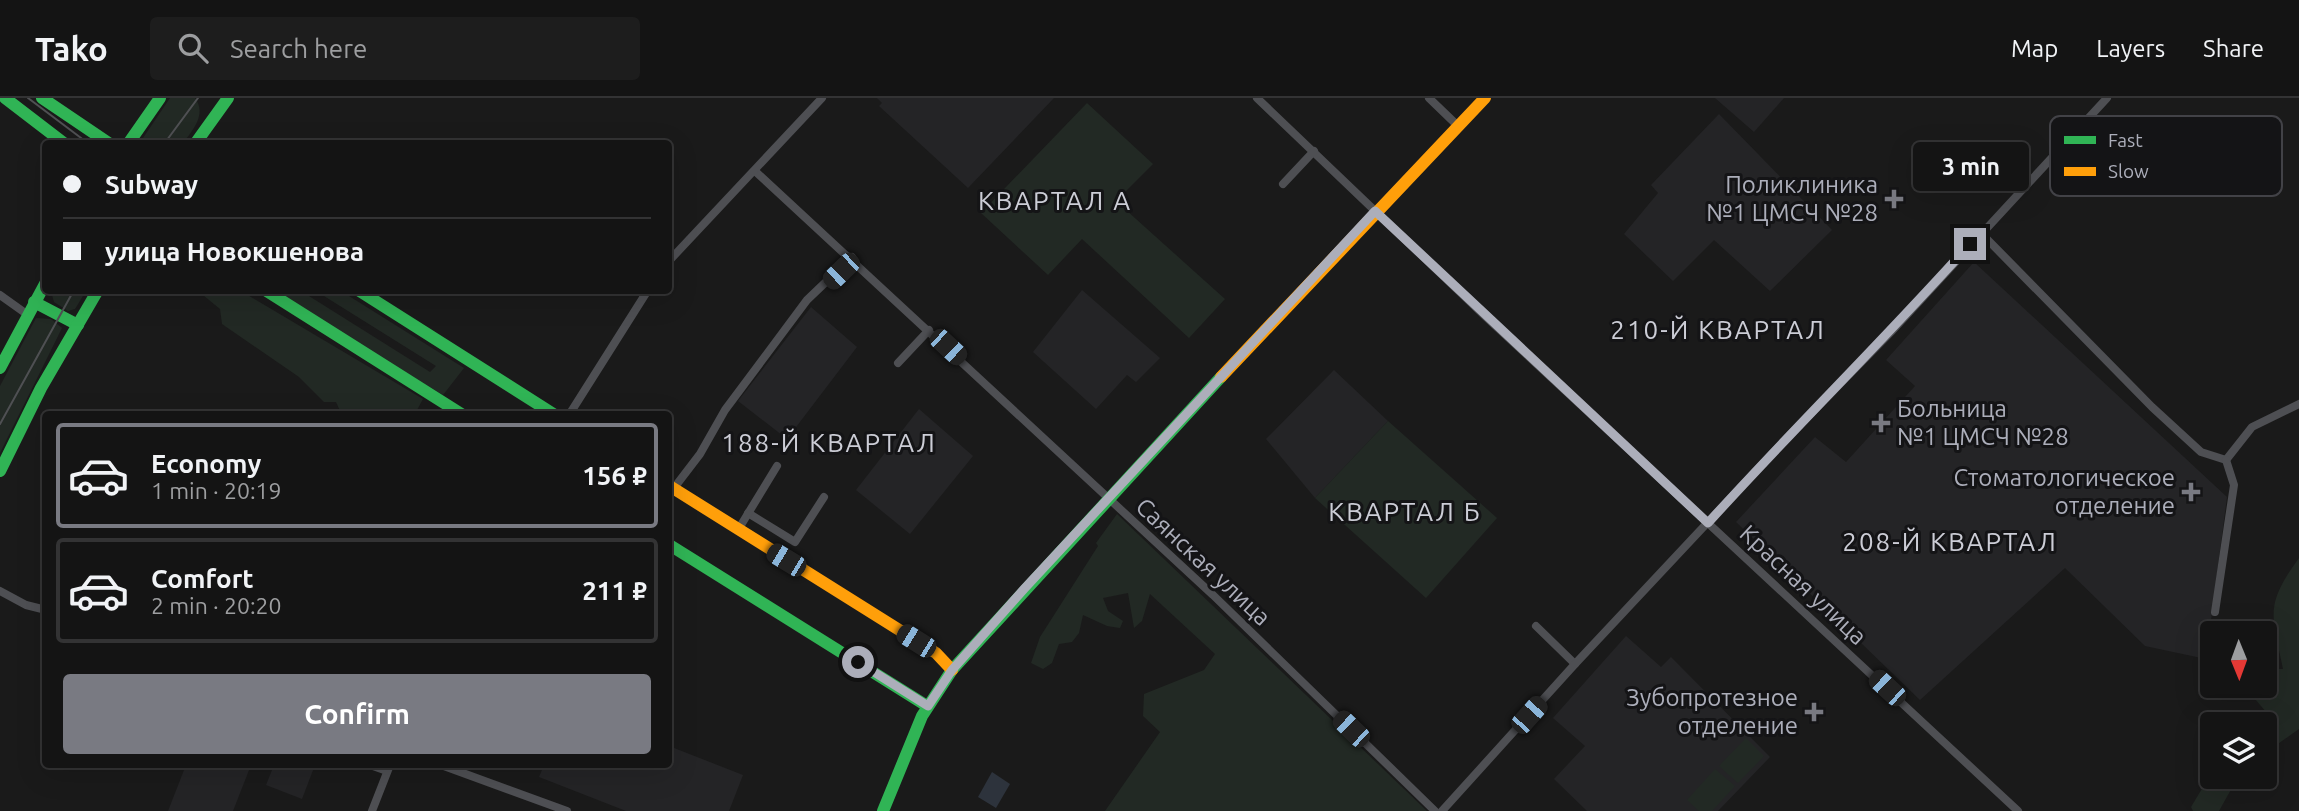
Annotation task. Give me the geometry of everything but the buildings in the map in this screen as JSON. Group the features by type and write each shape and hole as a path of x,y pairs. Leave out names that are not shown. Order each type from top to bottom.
{"street":[{"path":"5,98 60,140"},
{"path":"42,98 104,140"},
{"path":"131,140 160,98"},
{"path":"672,258 756,172 822,98"},
{"name":"Красная улица","path":"1257,98 2018,811"},
{"path":"1429,98 1458,126"},
{"path":"883,811 911,739 928,706 952,670 1375,211 1485,98"},
{"path":"2090,116 2107,98"},
{"path":"197,140 220,101"},
{"path":"1283,184 1314,151"},
{"path":"1442,811 1575,664 1784,440 1891,332 2050,158"},
{"name":"Саянская улица","path":"756,172 852,257 1108,500 1213,595 1435,811"},
{"path":"1980,232 2152,407 2201,452 2226,460"},
{"path":"672,485 700,454 725,410 807,300 852,257"},
{"path":"0,368 42,289"},
{"path":"0,471 41,388 96,294"},
{"path":"271,294 457,411"},
{"path":"364,294 549,411"},
{"path":"572,411 645,294"},
{"path":"0,295 28,315"},
{"path":"34,302 78,325"},
{"path":"898,363 929,330"},
{"path":"2226,460 2252,427 2299,404"},
{"path":"2215,612 2234,485 2226,460"},
{"path":"738,530 777,466"},
{"path":"672,487 936,653 952,670"},
{"path":"748,513 795,542 824,497"},
{"path":"672,546 928,706"},
{"path":"0,591 26,605 42,609"},
{"path":"1536,626 1575,664"},
{"path":"372,811 389,768"},
{"path":"449,768 568,811"}],"shaded area":[{"path":"170,98 195,98 200,110 199,116 185,140 143,138"},
{"path":"877,98 1054,98 968,188 879,106 882,103"},
{"path":"1715,98 1784,98 1754,132"},
{"path":"1087,103 1153,164 1116,201 1225,299 1189,338 1082,239 1048,275 981,213"},
{"path":"1719,114 1832,230 1770,291 1714,240 1673,281 1624,234 1658,193 1651,185"},
{"path":"1974,262 2227,497 2211,621 2200,621 2200,658 2145,646 2065,568 1920,700 1736,522 1815,437 1846,462 1915,386 1886,360"},
{"path":"1082,290 1160,358 1136,382 1127,375 1096,409 1033,352"},
{"path":"52,294 84,294 75,309 68,311 54,302"},
{"path":"202,294 246,294 423,399 417,410 413,411 340,411 336,402 324,402 299,377 222,324 220,309"},
{"path":"276,294 306,294 430,372 436,366 321,294 346,294 464,368 443,395"},
{"path":"811,307 857,347 787,439 738,401"},
{"path":"36,318 51,319 62,328 0,453 0,386"},
{"path":"1334,370 1388,421 1315,498 1266,439"},
{"path":"919,409 973,456 910,534 856,490"},
{"path":"1388,421 1497,518 1426,598 1315,498"},
{"path":"1117,514 1427,811 1105,811 1160,732 1143,716 1144,694 1204,670 1215,654 1150,594 1142,621 1134,628 1128,593 1103,598 1108,611 1123,621 1120,628 1107,626 1083,615 1079,633 1072,642 1059,644 1052,663 1043,669 1031,663 1040,637 1098,546 1096,543"},
{"path":"2299,558 2299,729 2277,745 2277,712 2266,712 2254,698 2277,698 2277,669 2283,669 2274,611 2280,588"},
{"path":"1626,636 1661,667 1671,657 1770,757 1718,811 1587,811 1554,779 1585,746 1553,718"},
{"path":"1746,738 1764,756 1738,783 1719,766"},
{"path":"672,747 743,775 729,811 626,811 539,777 543,768 672,768"},
{"path":"185,768 250,768 233,811 168,811"},
{"path":"273,768 314,768 302,799 266,785"},
{"path":"1715,769 1735,786 1712,811 1699,811 1687,800"},
{"path":"992,772 1010,784 996,808 978,797"},
{"path":"2202,789 2231,789 2219,811 2193,811 2191,807"}],"tram line":[{"path":"28,98 84,140"},
{"path":"167,140 198,98"},
{"path":"0,424 72,294"}],"traffic: fast":[{"path":"5,98 60,140"},
{"path":"42,98 104,140"},
{"path":"131,140 160,98"},
{"path":"198,140 228,98"},
{"path":"0,368 42,289"},
{"path":"0,471 41,388 96,294"},
{"path":"271,294 457,411"},
{"path":"364,294 549,411"},
{"path":"34,302 78,325"},
{"path":"883,811 922,716 952,670 1221,377"},
{"path":"672,547 927,706"}],"traffic: slow":[{"path":"1221,377 1485,98"},
{"path":"672,488 936,653 952,670"}],"place":[{"name":"Поликлиника №1 ЦМСЧ №28","path":"1894,199"},
{"name":"Больница №1 ЦМСЧ №28","path":"1881,423"},
{"name":"Стоматологическое отделение","path":"2191,492"},
{"name":"Зубопротезное отделение","path":"1814,712"}],"district":[{"name":"КВАРТАЛ А","path":"1055,201"},
{"name":"210-Й КВАРТАЛ","path":"1718,330"},
{"name":"188-Й КВАРТАЛ","path":"829,443"},
{"name":"КВАРТАЛ Б","path":"1405,512"},
{"name":"208-Й КВАРТАЛ","path":"1950,542"}],"route":[{"path":"858,662 928,706 952,670 1024,589 1375,211 1708,523 1784,440 1891,332 1970,244"}]}
